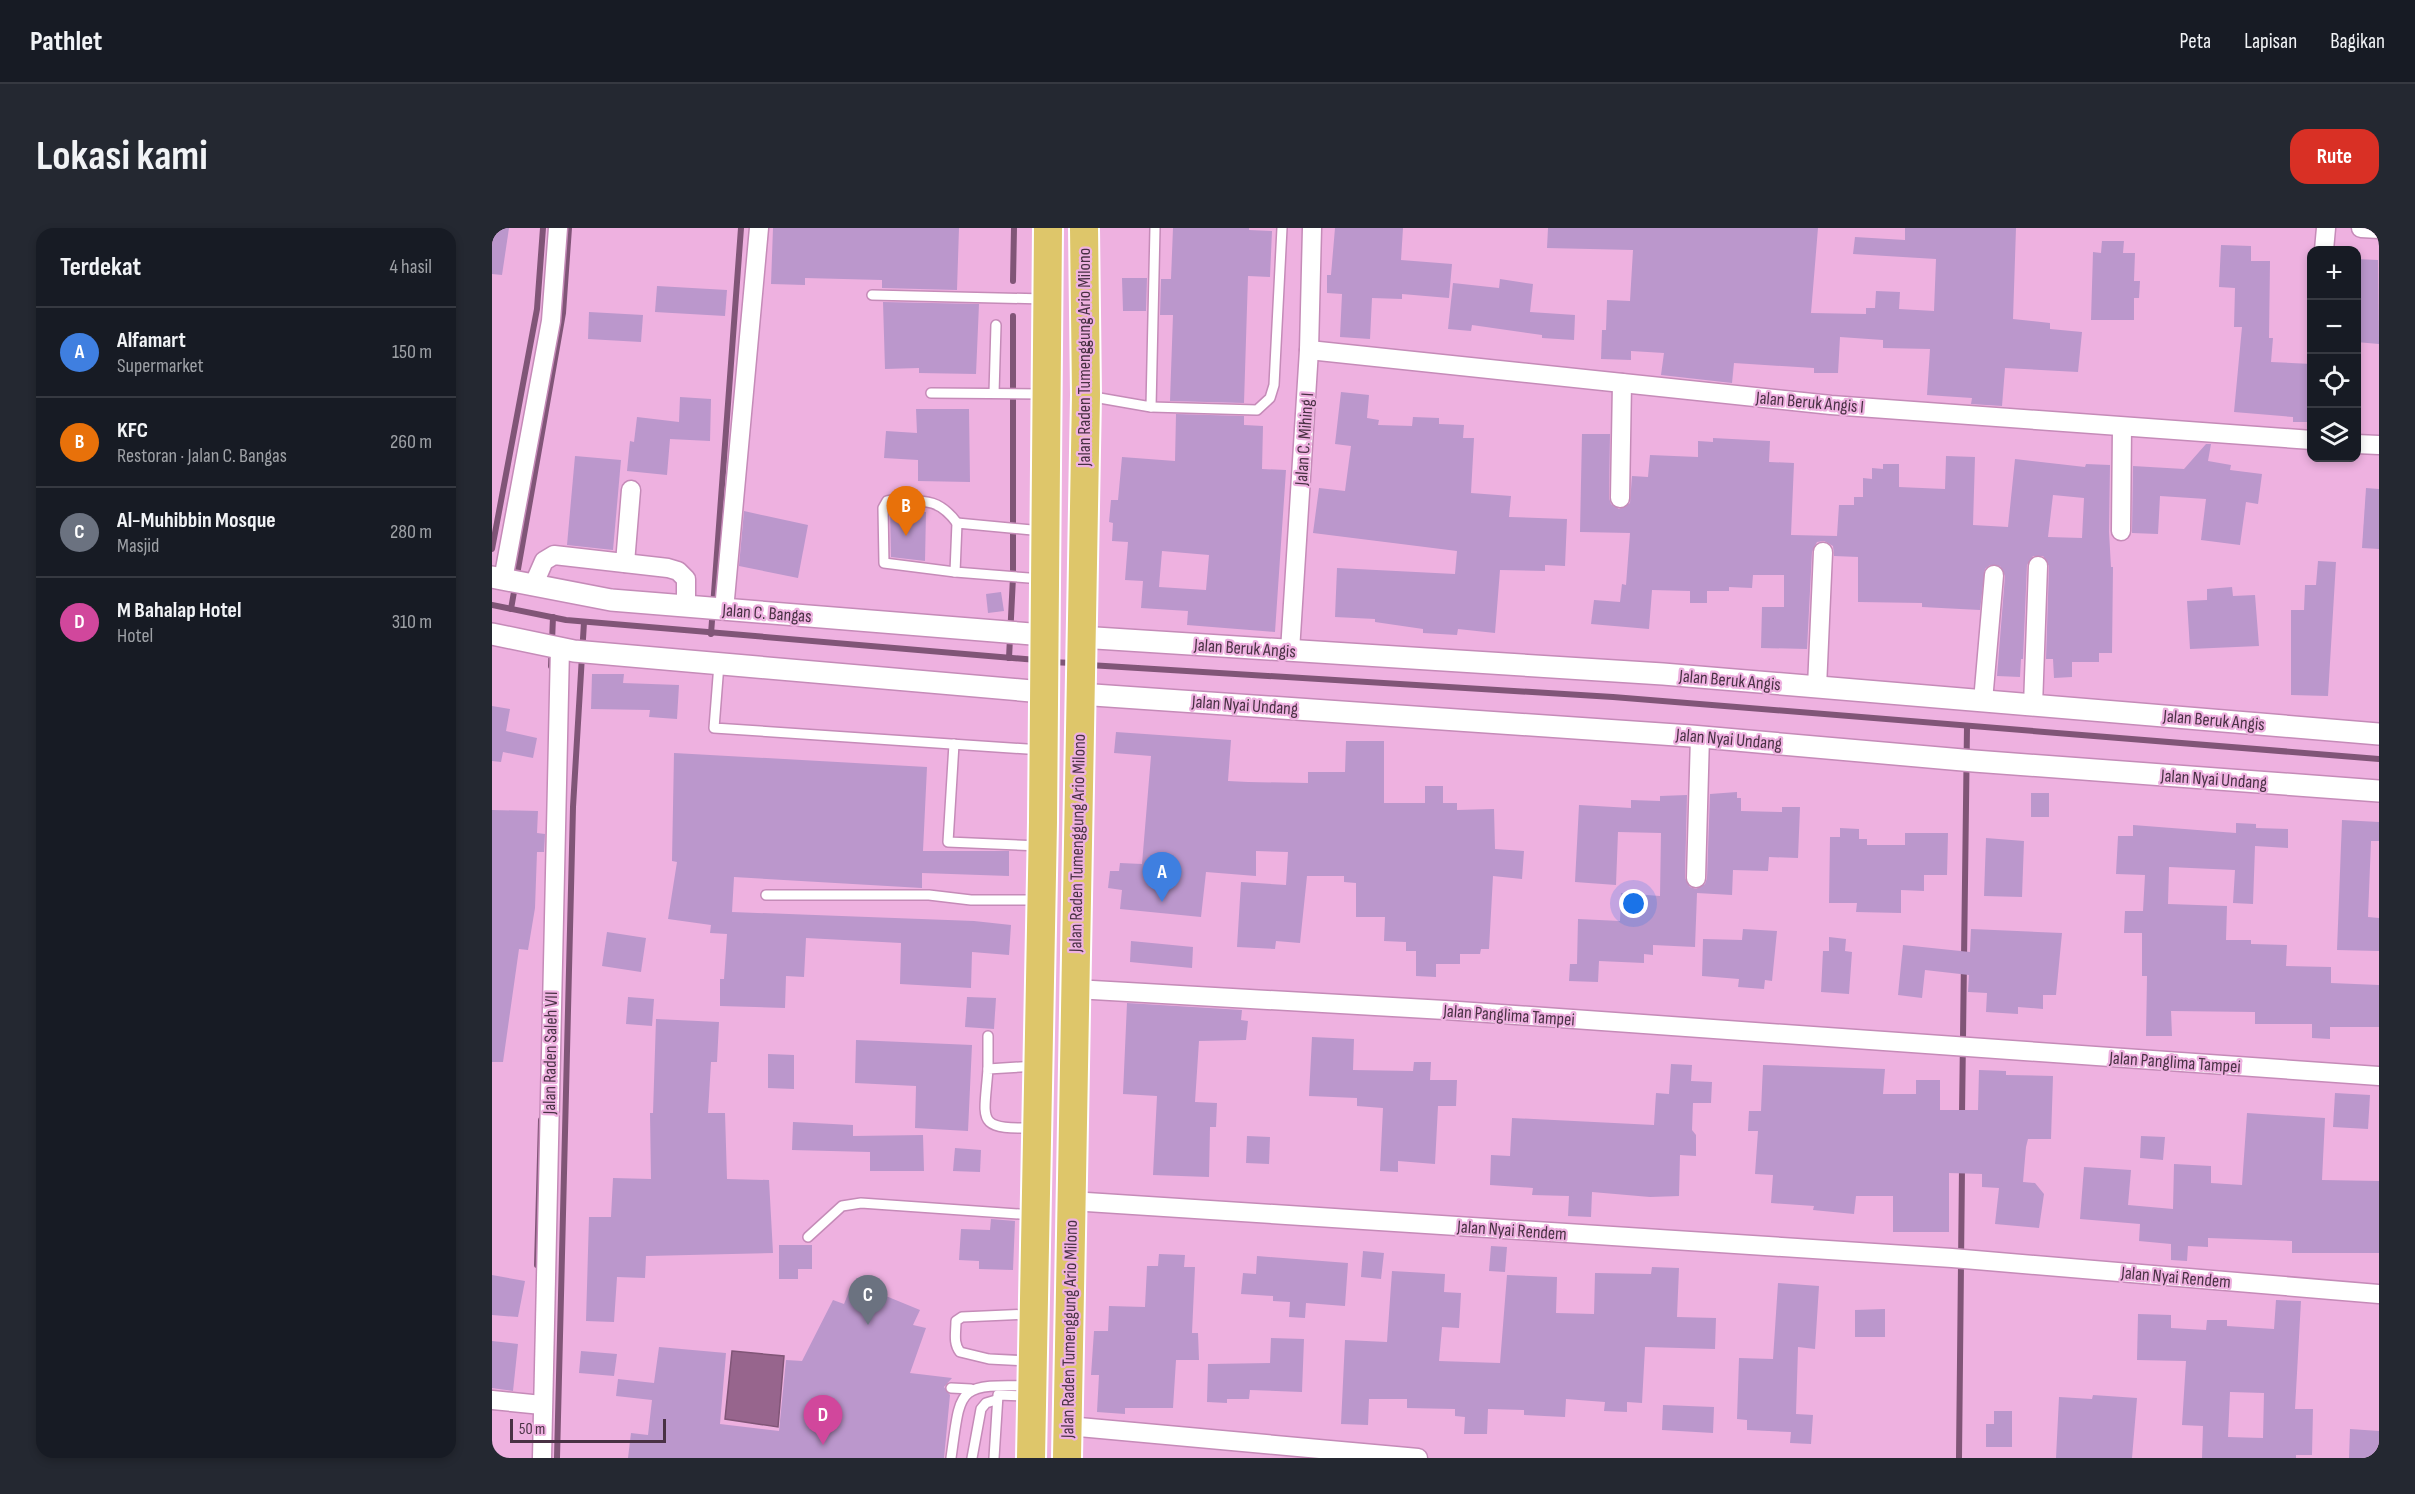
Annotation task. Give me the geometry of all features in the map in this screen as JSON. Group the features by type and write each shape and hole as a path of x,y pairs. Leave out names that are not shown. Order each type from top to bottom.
{"highway":[{"name":"Jalan Raden Tumenggung Ario Milono","path":"1031,1458 1043,750 1043,685 1037,639 1045,579 1045,531 1034,394 1047,299 1048,228"},
{"name":"Jalan Raden Tumenggung Ario Milono","path":"1067,1458 1086,395 1084,228"},
{"path":"1040,900 1077,901"}],"street":[{"path":"498,579 550,321 558,228"},
{"path":"724,610 759,228"},
{"name":"Jalan C. Mihing I","path":"1290,651 1310,350 1312,228"},
{"path":"2324,246 2326,228"},
{"path":"2361,228 2379,229"},
{"name":"Jalan Beruk Angis I","path":"1310,350 1831,405 2307,440"},
{"path":"1620,498 1622,383"},
{"path":"2121,531 2122,427"},
{"path":"2361,444 2379,445"},
{"path":"625,562 631,490"},
{"path":"1817,687 1823,552"},
{"path":"533,586 544,561 554,555 625,562 678,571 686,579 686,607"},
{"path":"2033,706 2038,566"},
{"path":"1983,701 1994,575"},
{"name":"Jalan C. Bangas","path":"498,579 611,600 986,631 1037,639"},
{"path":"492,634 575,650 719,664 1043,685"},
{"name":"Jalan Beruk Angis","path":"1080,643 1290,651 1664,674 2379,734"},
{"name":"Jalan Raden Saleh VII","path":"542,1458 542,1405 575,650"},
{"name":"Jalan Nyai Undang","path":"1080,687 1700,736 1974,761 2379,791"},
{"path":"1696,878 1700,736"},
{"name":"Jalan Panglima Tampei","path":"1075,989 1445,1010 1943,1047 1971,1047 2379,1076"},
{"name":"Jalan Nyai Rendem","path":"1071,1201 1952,1258 2379,1294"},
{"path":"492,1400 542,1405"},
{"path":"1068,1426 1418,1458"}],"lane":[{"path":"1151,407 1155,228"},
{"path":"1086,395 1151,407 1257,410 1270,398 1274,385 1282,228"},
{"path":"872,295 1047,299"},
{"path":"996,325 998,393"},
{"path":"931,393 1034,394"},
{"path":"955,572 957,523 949,512 930,501 887,501 884,508 884,562 955,572 1045,579"},
{"path":"957,523 1045,531"},
{"path":"719,664 714,728 1043,750"},
{"path":"954,744 948,842 1042,846"},
{"path":"766,895 929,895 971,900 1040,900"},
{"path":"988,1036 984,1113 997,1129 1037,1128"},
{"path":"988,1069 1038,1066"},
{"path":"808,1237 842,1206 861,1203 1036,1215"},
{"path":"1033,1381 989,1359 960,1352 956,1346 956,1334 957,1321 962,1317 1034,1314"},
{"path":"951,1388 971,1389 985,1385 1033,1381"},
{"path":"994,1458 998,1395 1033,1381"},
{"path":"951,1458 961,1398 971,1389"},
{"path":"972,1458 981,1409 986,1403 996,1400"}],"shaded area":[{"path":"732,1351 784,1356 778,1427 725,1419"}],"building":[{"path":"492,228 509,228 502,275 492,274"},
{"path":"773,228 959,228 957,290 882,288 882,280 805,278 805,285 771,284"},
{"path":"1173,228 1249,228 1249,230 1272,231 1270,277 1248,276 1244,403 1170,401 1173,315 1160,315 1161,279 1171,279"},
{"path":"1335,228 1403,228 1401,260 1452,264 1449,298 1402,294 1402,299 1372,298 1370,339 1340,337 1342,294 1327,293 1327,275 1331,275"},
{"path":"1548,228 1818,228 1811,313 1866,314 1866,308 1875,308 1876,291 1900,292 1899,309 1934,311 1936,259 1853,254 1855,237 1905,240 1905,228 2016,228 2013,319 2050,323 2050,329 2082,332 2078,372 2005,368 2002,406 1971,404 1972,398 1927,395 1930,349 1883,348 1883,340 1840,337 1838,373 1814,373 1814,368 1734,363 1732,383 1661,375 1664,353 1631,351 1631,360 1601,359 1602,330 1606,330 1607,300 1630,301 1633,250 1547,248"},
{"path":"2102,241 2124,241 2123,253 2135,253 2134,281 2140,281 2139,298 2134,298 2134,320 2091,320 2093,252 2101,253"},
{"path":"2221,245 2251,246 2251,261 2270,261 2269,338 2273,338 2271,362 2307,364 2307,422 2293,422 2293,417 2234,412 2242,327 2234,327 2235,288 2219,287"},
{"path":"2361,259 2378,260 2379,344 2361,342"},
{"path":"1122,278 1147,278 1146,311 1123,311"},
{"path":"1500,279 1533,284 1530,312 1575,315 1574,340 1542,338 1542,335 1472,325 1471,331 1448,329 1453,283 1499,288"},
{"path":"657,286 727,290 725,316 655,312"},
{"path":"883,302 979,304 976,374 919,373 919,368 885,369"},
{"path":"589,312 643,315 641,342 588,339"},
{"path":"1341,392 1369,395 1367,418 1379,420 1378,425 1412,426 1413,417 1439,418 1439,424 1464,425 1463,438 1474,438 1471,493 1511,496 1509,517 1567,519 1565,566 1545,565 1545,571 1500,570 1495,633 1458,629 1457,635 1423,633 1423,629 1375,622 1375,619 1335,617 1337,568 1455,574 1457,551 1313,533 1319,488 1345,491 1351,446 1335,444"},
{"path":"680,397 711,399 710,441 670,439 667,475 627,471 630,441 634,442 637,417 679,422"},
{"path":"916,409 969,409 970,482 918,481 918,460 884,458 886,431 917,433"},
{"path":"1176,414 1244,416 1244,425 1263,426 1262,469 1286,470 1275,632 1187,625 1188,611 1141,608 1143,581 1125,580 1128,542 1112,541 1113,523 1109,522 1111,500 1118,500 1122,457 1175,461","holes":["1162,551 1209,555 1206,590 1159,587"]},
{"path":"1582,434 1610,434 1609,498 1611,504 1619,509 1630,503 1632,476 1648,477 1650,455 1698,457 1698,441 1713,442 1713,438 1770,441 1769,462 1794,463 1791,535 1837,536 1839,505 1854,505 1854,497 1863,497 1863,478 1872,479 1872,468 1883,469 1883,464 1899,464 1899,487 1945,489 1946,456 1975,457 1973,525 2008,527 2015,459 2085,467 2086,464 2110,465 2109,532 2111,567 2113,567 2112,653 2099,653 2099,662 2072,662 2072,677 2054,678 2053,659 2046,659 2049,566 2043,556 2033,556 2027,565 2023,659 2021,659 2020,677 1997,676 2005,576 2000,566 1990,565 1985,569 1980,610 1922,607 1922,603 1858,602 1858,557 1834,556 1833,546 1824,541 1817,542 1812,552 1807,649 1761,648 1762,607 1784,607 1784,575 1753,575 1752,588 1729,587 1729,591 1707,591 1707,603 1690,603 1690,591 1652,590 1649,629 1591,624 1594,600 1620,602 1622,584 1626,585 1630,533 1580,532","holes":["2053,495 2084,498 2082,538 2048,537"]},
{"path":"2206,444 2211,444 2208,461 2231,465 2230,470 2262,474 2258,504 2246,502 2240,545 2201,540 2206,499 2160,496 2158,534 2132,533 2133,466 2184,469"},
{"path":"575,456 621,460 613,550 567,545"},
{"path":"2366,488 2379,489 2379,549 2362,548"},
{"path":"890,510 926,512 925,561 891,557"},
{"path":"744,511 808,525 798,578 739,566"},
{"path":"2318,561 2336,562 2328,696 2291,695 2291,610 2304,610 2305,585 2316,585"},
{"path":"2232,587 2233,596 2255,595 2259,646 2190,649 2187,601 2207,600 2207,589"},
{"path":"1001,592 1004,611 988,613 986,594"},
{"path":"592,674 624,674 623,683 679,685 677,719 649,717 650,710 591,709"},
{"path":"492,706 510,709 506,731 537,738 533,758 503,752 501,762 492,761"},
{"path":"1116,732 1231,740 1228,781 1248,782 1308,783 1308,772 1345,772 1346,741 1384,741 1384,803 1425,803 1425,786 1443,786 1443,803 1457,803 1457,810 1494,809 1495,849 1524,851 1522,879 1493,876 1489,949 1481,949 1480,954 1460,954 1460,964 1436,964 1436,977 1416,976 1416,951 1406,951 1406,942 1384,941 1385,917 1356,917 1356,883 1344,882 1344,876 1307,876 1300,943 1276,941 1275,949 1237,947 1241,882 1286,885 1288,852 1256,851 1256,876 1206,872 1201,917 1120,909 1122,890 1108,888 1110,871 1119,871 1120,863 1142,864 1151,756 1114,753"},
{"path":"674,753 927,767 923,851 1009,851 1009,876 922,873 922,888 734,877 732,912 974,921 1011,925 1009,955 972,952 971,988 900,984 901,943 806,938 804,977 786,976 785,1008 720,1006 720,979 724,979 727,934 710,933 711,925 668,919 677,862 672,861"},
{"path":"1737,792 1737,798 1741,798 1741,811 1782,812 1782,807 1800,807 1798,858 1769,857 1768,871 1733,870 1732,895 1697,893 1695,947 1653,945 1653,955 1644,954 1644,963 1599,961 1598,982 1569,981 1570,964 1577,964 1578,919 1620,921 1621,893 1660,896 1661,833 1618,832 1616,885 1575,882 1579,805 1631,808 1631,800 1660,801 1660,796 1687,795 1685,878 1690,887 1696,889 1705,884 1707,878 1710,794"},
{"path":"2031,793 2049,793 2049,817 2031,817"},
{"path":"492,810 538,811 537,833 545,834 544,852 537,852 535,908 528,950 519,949 503,1062 492,1062"},
{"path":"2342,820 2379,822 2379,841 2371,841 2368,917 2379,918 2379,951 2337,950"},
{"path":"2236,823 2256,824 2256,828 2288,829 2288,848 2255,846 2253,904 2233,903 2235,870 2169,867 2168,904 2227,906 2226,940 2251,940 2251,944 2287,945 2286,966 2331,967 2331,983 2379,985 2379,1027 2330,1027 2330,1039 2312,1038 2312,1024 2255,1024 2255,1012 2171,1011 2172,1036 2146,1036 2147,976 2142,976 2142,933 2124,933 2125,911 2143,911 2145,875 2116,874 2118,836 2133,836 2133,825 2236,833"},
{"path":"1840,828 1859,829 1859,839 1867,839 1867,845 1905,845 1905,833 1948,833 1947,875 1924,875 1924,891 1901,890 1901,913 1856,912 1857,903 1829,903 1830,837 1840,837"},
{"path":"1986,838 2024,841 2022,897 1984,896"},
{"path":"1743,929 1777,931 1772,981 1765,980 1764,989 1738,987 1739,979 1702,976 1703,939 1742,940"},
{"path":"1971,929 2062,933 2056,995 2043,995 2043,1009 2018,1007 2018,1014 1986,1012 1987,993 1968,992 1969,975 1925,970 1922,998 1898,995 1903,945 1970,952"},
{"path":"607,932 646,938 641,972 602,966"},
{"path":"1829,937 1846,939 1845,951 1852,952 1849,994 1821,992 1823,951 1829,951"},
{"path":"1131,941 1193,947 1192,968 1130,962"},
{"path":"628,997 654,999 652,1026 626,1024"},
{"path":"967,997 996,998 994,1029 965,1027"},
{"path":"1127,1003 1242,1010 1241,1020 1248,1021 1246,1040 1199,1041 1195,1102 1217,1103 1216,1127 1210,1127 1209,1177 1153,1175 1157,1096 1123,1094"},
{"path":"656,1019 719,1022 717,1062 711,1062 708,1113 725,1113 727,1179 769,1180 773,1253 646,1256 645,1278 617,1277 614,1322 586,1321 589,1217 611,1217 613,1178 651,1179 650,1113 653,1113"},
{"path":"1312,1037 1354,1039 1353,1070 1413,1071 1414,1062 1431,1062 1430,1080 1457,1080 1456,1106 1438,1106 1435,1164 1398,1161 1398,1172 1380,1171 1383,1108 1357,1106 1357,1098 1309,1096"},
{"path":"856,1040 972,1045 968,1131 915,1128 916,1086 855,1083"},
{"path":"768,1054 794,1055 794,1089 768,1088"},
{"path":"1671,1064 1692,1065 1691,1081 1712,1082 1711,1103 1693,1103 1692,1130 1696,1135 1696,1156 1680,1155 1679,1196 1650,1197 1592,1192 1591,1217 1568,1216 1569,1196 1532,1195 1533,1188 1490,1185 1491,1155 1510,1156 1512,1118 1654,1125 1656,1093 1669,1094"},
{"path":"1763,1065 1885,1069 1883,1094 1916,1094 1916,1080 1940,1080 1940,1110 1978,1110 1979,1070 2006,1071 2006,1075 2053,1076 2051,1139 2028,1139 2026,1147 2023,1182 2035,1183 2044,1194 2039,1228 1995,1224 1999,1188 1982,1187 1982,1174 1949,1173 1949,1232 1893,1232 1893,1196 1856,1196 1854,1214 1813,1210 1814,1206 1771,1203 1773,1175 1755,1174 1758,1131 1748,1131 1749,1111 1761,1111"},
{"path":"2335,1093 2370,1095 2368,1129 2333,1127"},
{"path":"2247,1113 2325,1118 2322,1180 2379,1181 2379,1253 2292,1253 2292,1241 2208,1238 2208,1247 2188,1246 2187,1261 2171,1260 2171,1244 2139,1241 2140,1224 2080,1219 2084,1167 2131,1170 2128,1205 2173,1209 2174,1164 2211,1166 2211,1183 2242,1185"},
{"path":"793,1122 853,1125 853,1136 923,1135 924,1171 870,1171 870,1152 792,1150"},
{"path":"1247,1136 1270,1137 1269,1164 1246,1163"},
{"path":"2141,1136 2165,1137 2163,1160 2140,1158"},
{"path":"955,1148 981,1150 980,1172 953,1171"},
{"path":"991,1219 1015,1221 1013,1270 979,1269 979,1261 959,1260 961,1229 990,1230"},
{"path":"779,1245 812,1245 812,1269 798,1269 798,1279 779,1279"},
{"path":"1491,1246 1507,1247 1505,1272 1489,1271"},
{"path":"1363,1251 1384,1253 1381,1279 1361,1277"},
{"path":"1159,1254 1185,1255 1184,1267 1195,1267 1192,1333 1198,1333 1199,1360 1176,1360 1173,1408 1125,1408 1125,1414 1097,1412 1099,1375 1091,1375 1094,1331 1108,1331 1109,1306 1145,1307 1147,1266 1158,1266"},
{"path":"1257,1256 1348,1263 1345,1306 1306,1303 1305,1318 1289,1317 1290,1302 1273,1301 1273,1296 1241,1294 1243,1273 1256,1274"},
{"path":"1652,1267 1679,1268 1677,1317 1716,1318 1715,1349 1645,1347 1642,1403 1627,1402 1627,1412 1604,1411 1605,1402 1566,1399 1565,1417 1524,1415 1524,1410 1488,1409 1487,1434 1464,1434 1465,1417 1455,1416 1455,1409 1407,1408 1407,1399 1369,1399 1368,1425 1341,1424 1345,1340 1387,1342 1392,1271 1445,1274 1444,1292 1461,1293 1459,1328 1442,1327 1439,1361 1500,1363 1507,1275 1557,1277 1556,1313 1594,1314 1595,1273 1651,1274"},
{"path":"492,1275 525,1281 518,1317 492,1315"},
{"path":"1778,1283 1819,1286 1815,1349 1798,1347 1796,1414 1813,1415 1811,1444 1790,1443 1791,1432 1747,1430 1747,1420 1737,1419 1739,1358 1773,1359"},
{"path":"850,1289 881,1294 920,1310 913,1325 926,1328 910,1373 952,1378 944,1387 950,1395 944,1458 628,1458 631,1433 648,1435 652,1400 616,1396 618,1379 654,1383 659,1347 726,1353 720,1424 779,1431 786,1360 802,1361 833,1300 844,1304"},
{"path":"2276,1300 2301,1301 2295,1409 2313,1409 2312,1455 2296,1455 2296,1458 2202,1458 2203,1426 2182,1425 2186,1361 2137,1360 2138,1314 2171,1315 2171,1328 2206,1330 2207,1320 2227,1320 2227,1326 2274,1329","holes":["2230,1392 2264,1393 2263,1438 2228,1437"]},
{"path":"1885,1309 1885,1337 1855,1337 1855,1310"},
{"path":"1271,1338 1304,1339 1302,1392 1250,1390 1249,1399 1227,1399 1227,1403 1207,1402 1208,1364 1270,1363"},
{"path":"492,1341 518,1344 513,1391 492,1388"},
{"path":"581,1351 617,1354 614,1376 579,1373"},
{"path":"2093,1395 2137,1398 2132,1458 2056,1458 2059,1397 2092,1399"},
{"path":"1663,1405 1714,1407 1713,1433 1662,1430"},
{"path":"1994,1411 2012,1411 2012,1447 1986,1447 1986,1424 1994,1424"},
{"path":"2350,1429 2379,1431 2379,1458 2349,1458"}],"waterway":[{"path":"492,549 537,309 543,228"},
{"path":"511,609 563,313 569,228"},
{"path":"711,634 741,228"},
{"path":"1013,281 1014,228"},
{"path":"1009,658 1013,577 1013,316"},
{"path":"492,605 566,620 1037,660"},
{"path":"551,666 553,617"},
{"path":"557,1458 573,807 584,622"},
{"path":"1050,662 1073,663"},
{"path":"1089,665 1613,697 2379,759"},
{"path":"1962,1115 1967,727"},
{"path":"537,1265 541,1120"},
{"path":"1959,1458 1962,1168"}],"place":[{"name":"KFC","path":"906,536"},
{"name":"Alfamart","path":"1162,902"},
{"name":"Al-Muhibbin Mosque","path":"868,1325"},
{"name":"M Bahalap Hotel","path":"823,1445"}]}
